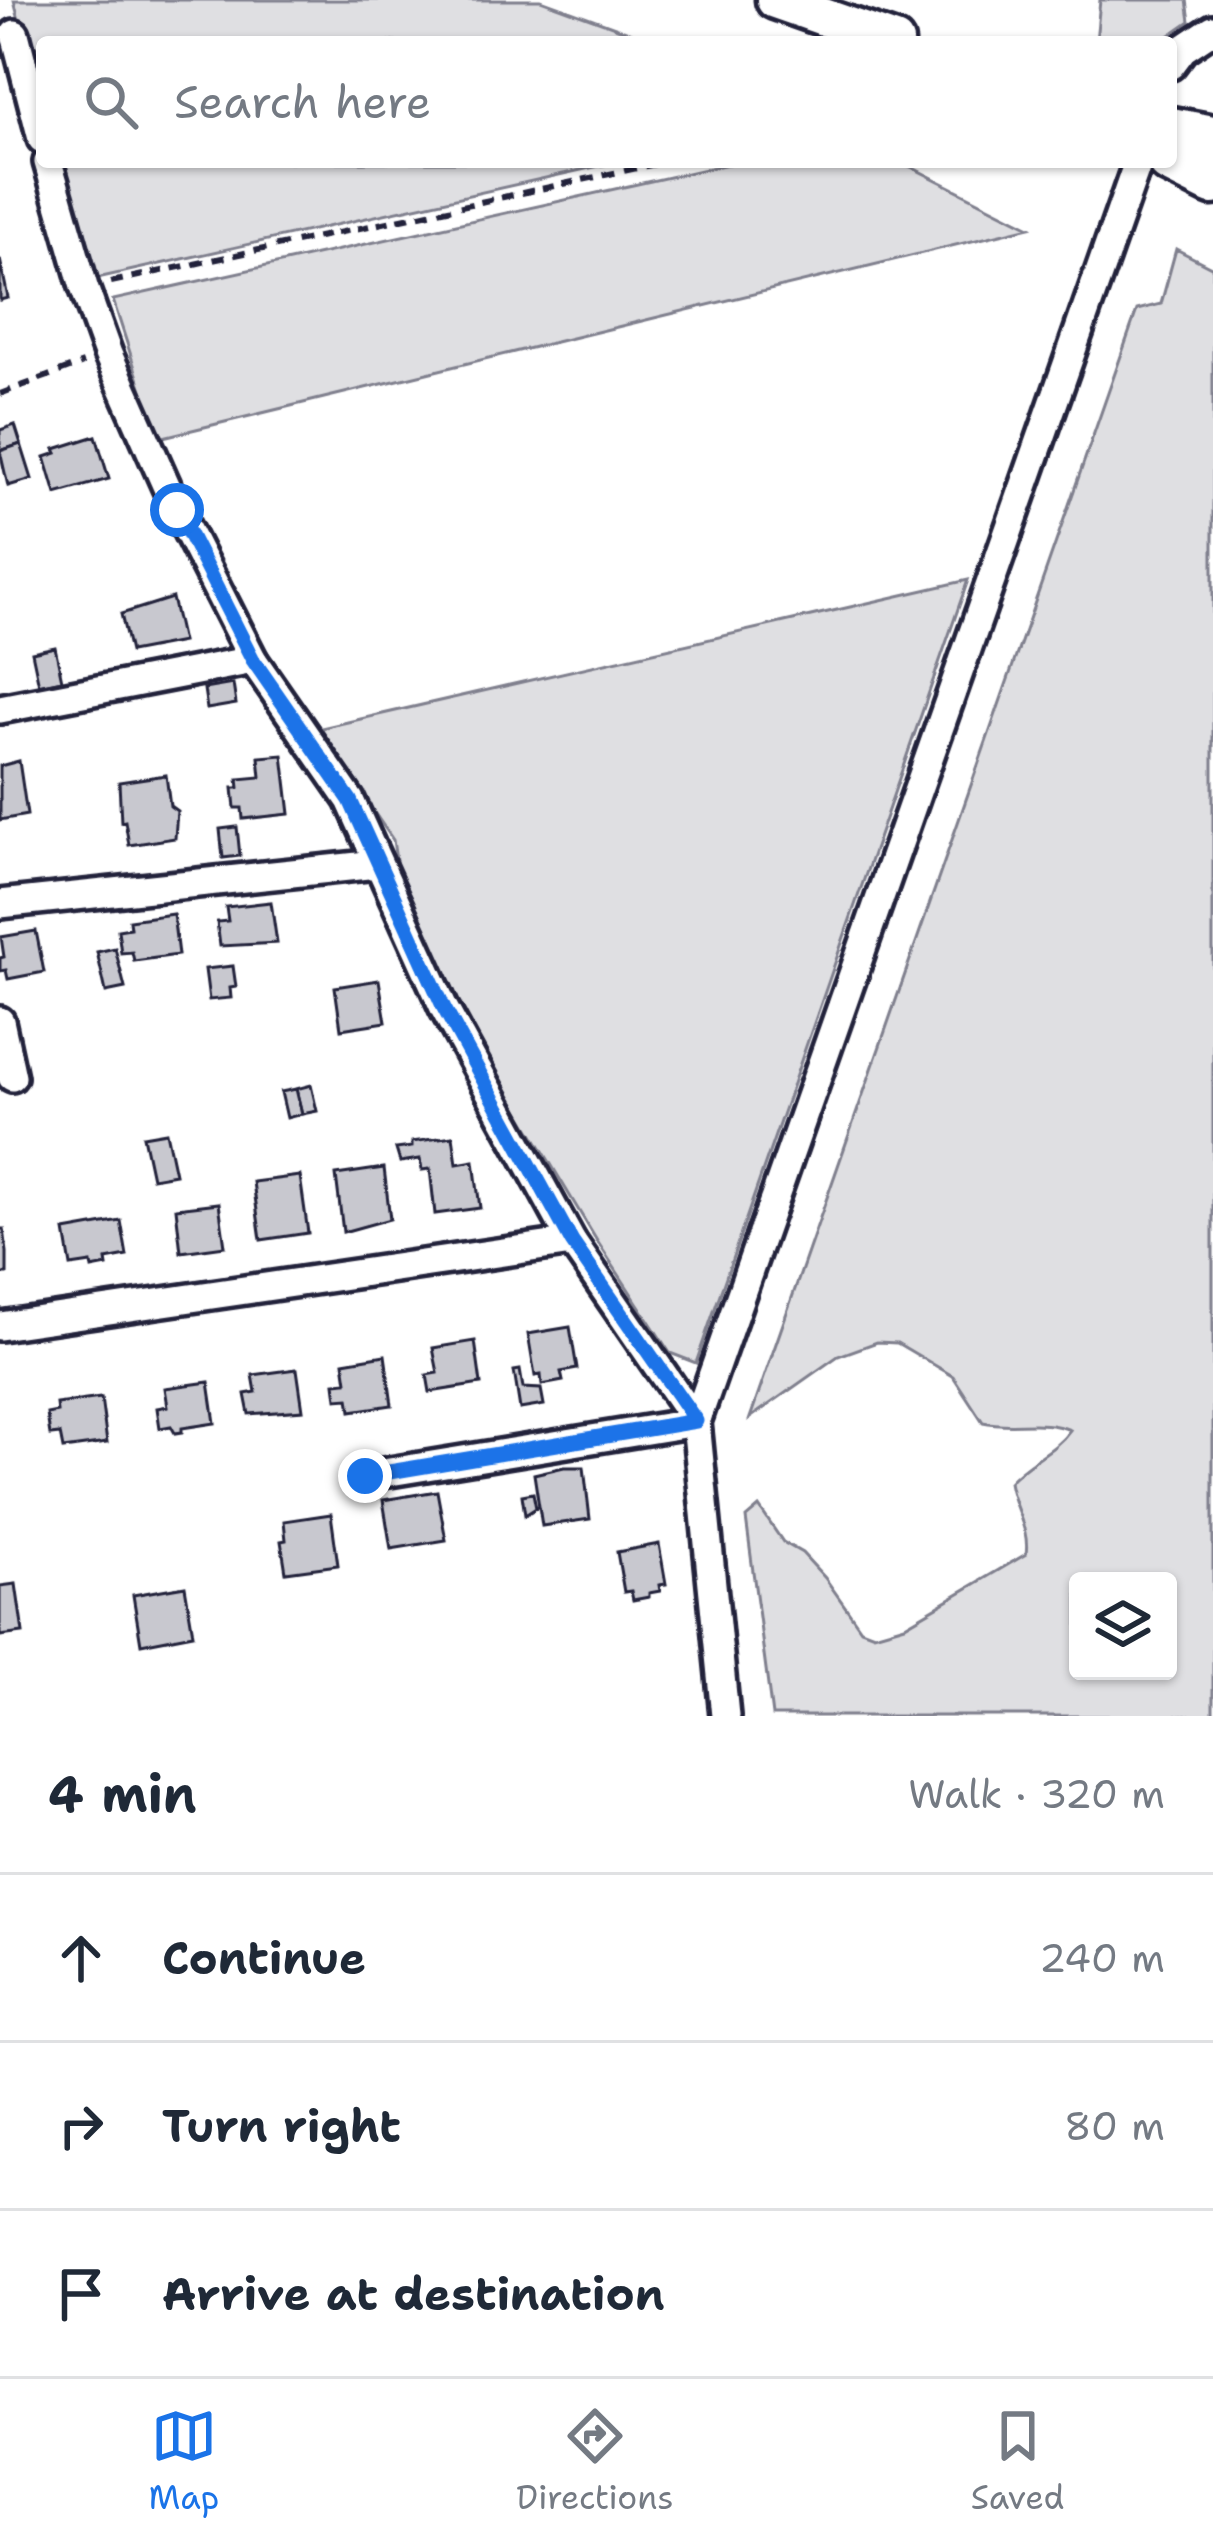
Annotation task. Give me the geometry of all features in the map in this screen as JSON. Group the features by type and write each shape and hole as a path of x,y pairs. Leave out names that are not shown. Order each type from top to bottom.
{"highway":[{"path":"1178,145 1213,181"}],"main road":[{"path":"775,0 878,36"}],"street":[{"path":"1177,57 1213,29"},
{"path":"15,34 36,116"},
{"path":"50,168 108,354 177,510 253,660 350,800 470,1060 572,1242 696,1421"},
{"path":"724,1716 696,1421 1169,168"},
{"path":"0,709 253,660"},
{"path":"0,904 377,864"},
{"path":"0,1021 12,1077"},
{"path":"0,1326 572,1242"},
{"path":"365,1476 696,1421"}],"path":[{"path":"84,287 637,168"},
{"path":"0,394 108,354"}],"shaded area":[{"path":"14,0 541,0 640,36 36,36 36,85"},
{"path":"1100,0 1187,0 1190,21 1169,36 1097,36"},
{"path":"60,168 590,168 93,279"},
{"path":"710,168 913,168 1030,227 159,438 113,300"},
{"path":"1176,249 1213,268 1213,1716 772,1716 746,1518 759,1507 783,1542 802,1553 825,1578 861,1629 874,1634 905,1625 1026,1554 1026,1535 1009,1482 1070,1430 983,1422 953,1376 897,1343 877,1342 838,1356 750,1418 1137,310 1161,304"},
{"path":"968,580 696,1363 670,1353 458,1009 398,874 393,840 317,729"}],"building":[{"path":"0,259 8,298 0,300"},
{"path":"15,425 21,444 0,451 0,430"},
{"path":"96,436 109,479 56,494 45,457"},
{"path":"21,444 32,479 8,486 0,451"},
{"path":"172,598 182,642 130,652 121,614"},
{"path":"55,647 62,680 39,685 32,652"},
{"path":"233,684 236,704 207,709 204,689"},
{"path":"283,755 290,814 243,819 242,808 235,808 233,788 239,788 238,779 261,777 259,757"},
{"path":"19,761 27,815 0,820 0,766"},
{"path":"166,775 170,806 177,811 175,838 129,845 125,821 121,822 119,782"},
{"path":"237,827 240,856 223,858 220,829"},
{"path":"271,902 277,943 220,946 217,922 228,921 226,907"},
{"path":"173,914 178,955 134,961 132,952 121,953 118,930 130,928 129,920"},
{"path":"36,931 44,972 8,979 6,970 0,971 1,937"},
{"path":"115,948 125,988 106,992 97,952"},
{"path":"233,966 236,987 230,988 231,998 209,1000 205,969"},
{"path":"379,980 386,1022 341,1029 335,987"},
{"path":"311,1085 317,1111 302,1114 296,1089"},
{"path":"296,1089 302,1114 287,1118 281,1092"},
{"path":"166,1132 175,1174 152,1178 143,1136"},
{"path":"453,1136 457,1164 474,1161 480,1208 435,1214 430,1169 422,1170 420,1159 400,1162 396,1149"},
{"path":"384,1168 390,1219 343,1232 336,1175"},
{"path":"300,1176 308,1233 261,1240 253,1182"},
{"path":"219,1203 225,1246 181,1252 176,1208"},
{"path":"121,1221 127,1256 92,1269 91,1263 71,1266 65,1231"},
{"path":"0,1229 4,1229 7,1274 0,1274"},
{"path":"570,1327 577,1369 561,1372 563,1381 542,1385 541,1375 535,1376 528,1334"},
{"path":"475,1341 481,1384 430,1392 427,1375 438,1373 433,1348"},
{"path":"385,1355 392,1405 351,1411 349,1398 337,1399 335,1383 347,1382 344,1362"},
{"path":"297,1369 303,1410 249,1414 245,1394 256,1392 253,1375"},
{"path":"520,1370 523,1388 541,1389 544,1405 520,1409 514,1371"},
{"path":"209,1382 215,1423 175,1433 171,1426 160,1428 157,1408 168,1406 165,1388"},
{"path":"101,1398 107,1443 63,1449 60,1434 50,1435 47,1414 57,1412 56,1404"},
{"path":"584,1467 590,1519 542,1526 534,1474"},
{"path":"437,1491 446,1540 391,1549 383,1500"},
{"path":"533,1493 536,1508 525,1515 522,1495"},
{"path":"331,1514 338,1565 286,1572 281,1541 286,1540 284,1521"},
{"path":"659,1544 666,1584 649,1597 633,1600 631,1591 624,1592 617,1552"},
{"path":"16,1584 23,1633 0,1636 0,1586"},
{"path":"185,1586 193,1634 141,1644 133,1595"}],"route":[{"path":"177,510 253,660 350,800 470,1060 572,1242 696,1421 365,1476"}]}
